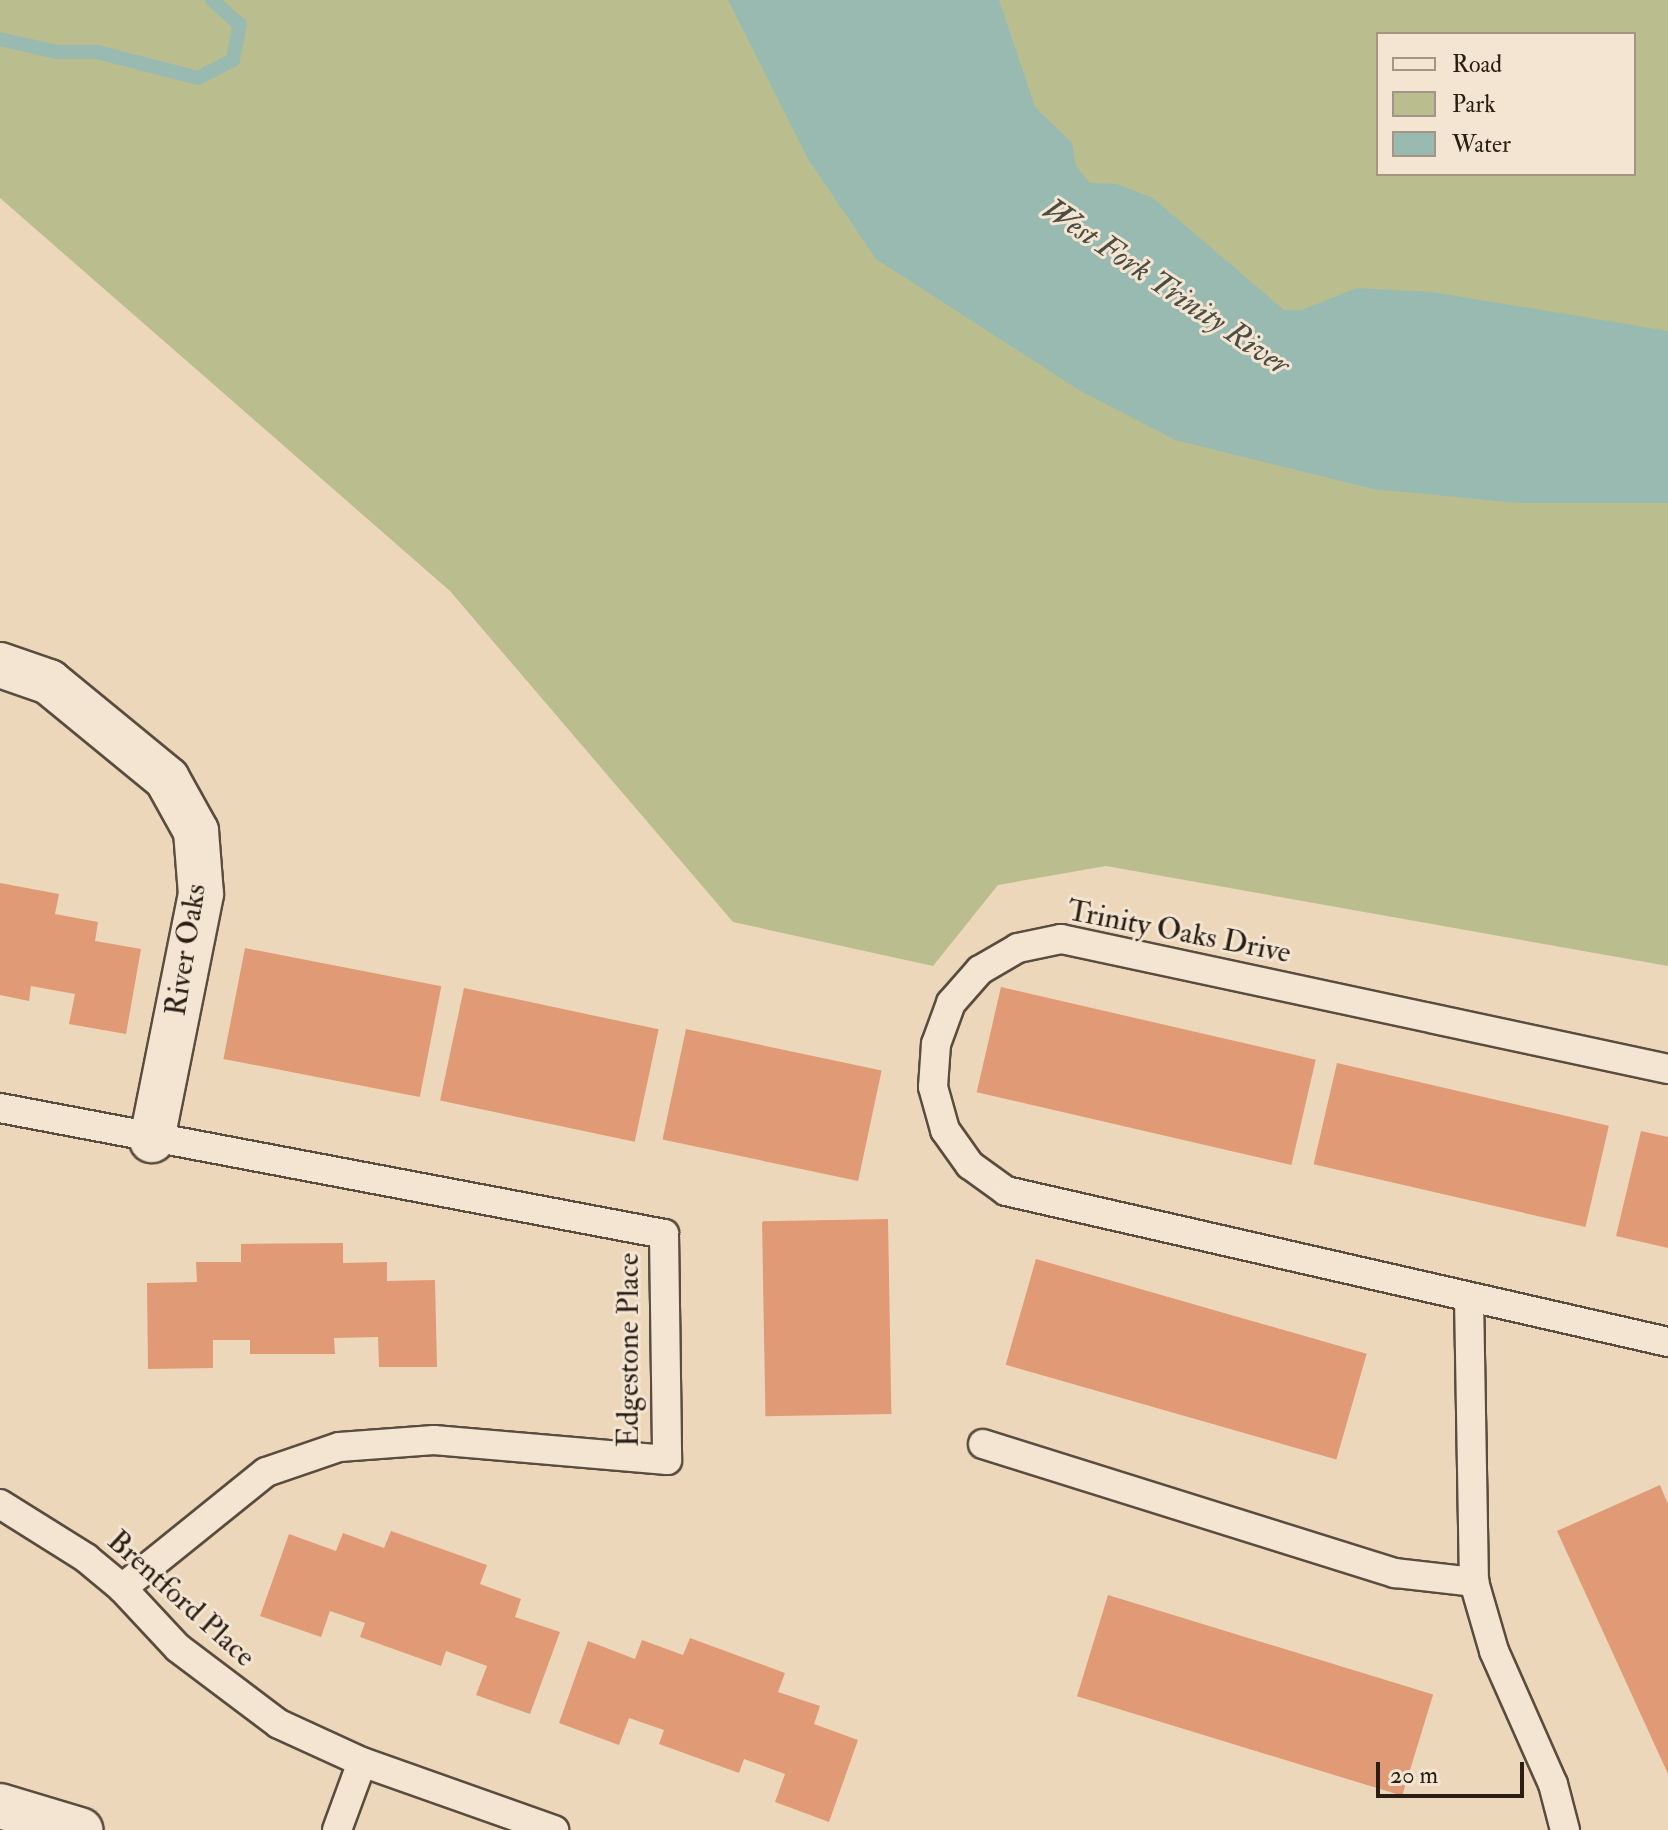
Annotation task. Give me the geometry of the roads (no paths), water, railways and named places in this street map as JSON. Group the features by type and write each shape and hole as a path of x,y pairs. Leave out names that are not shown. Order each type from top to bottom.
{"street":[{"name":"River Oaks","path":"0,665 49,682 167,779 196,831 201,894 152,1140"},
{"path":"0,1806 80,1830"}],"lane":[{"name":"Trinity Oaks Drive","path":"1668,1069 1061,939 1018,948 992,963 951,1003 936,1044 933,1087 945,1130 970,1165 1006,1191 1668,1342"},
{"name":"Edgestone Place","path":"0,1108 152,1140 664,1234 667,1460 434,1440 339,1447 266,1472 122,1588"},
{"path":"1469,1297 1474,1582 1494,1651 1553,1784 1565,1830"},
{"path":"983,1444 1395,1573 1474,1582"},
{"name":"Brentford Place","path":"0,1504 50,1533 122,1588 178,1648 228,1689 279,1724 362,1762 554,1830"},
{"path":"337,1830 362,1762"}],"water":[{"name":"West Fork Trinity River","path":"728,0 999,0 1035,107 1072,143 1076,166 1090,183 1117,184 1153,198 1284,310 1302,310 1357,288 1433,292 1668,331 1668,503 1519,503 1373,489 1175,440 1079,390 876,259 808,159"}],"waterway":[{"path":"0,39 57,52 97,52 198,78 233,60 240,25 212,0"}]}
